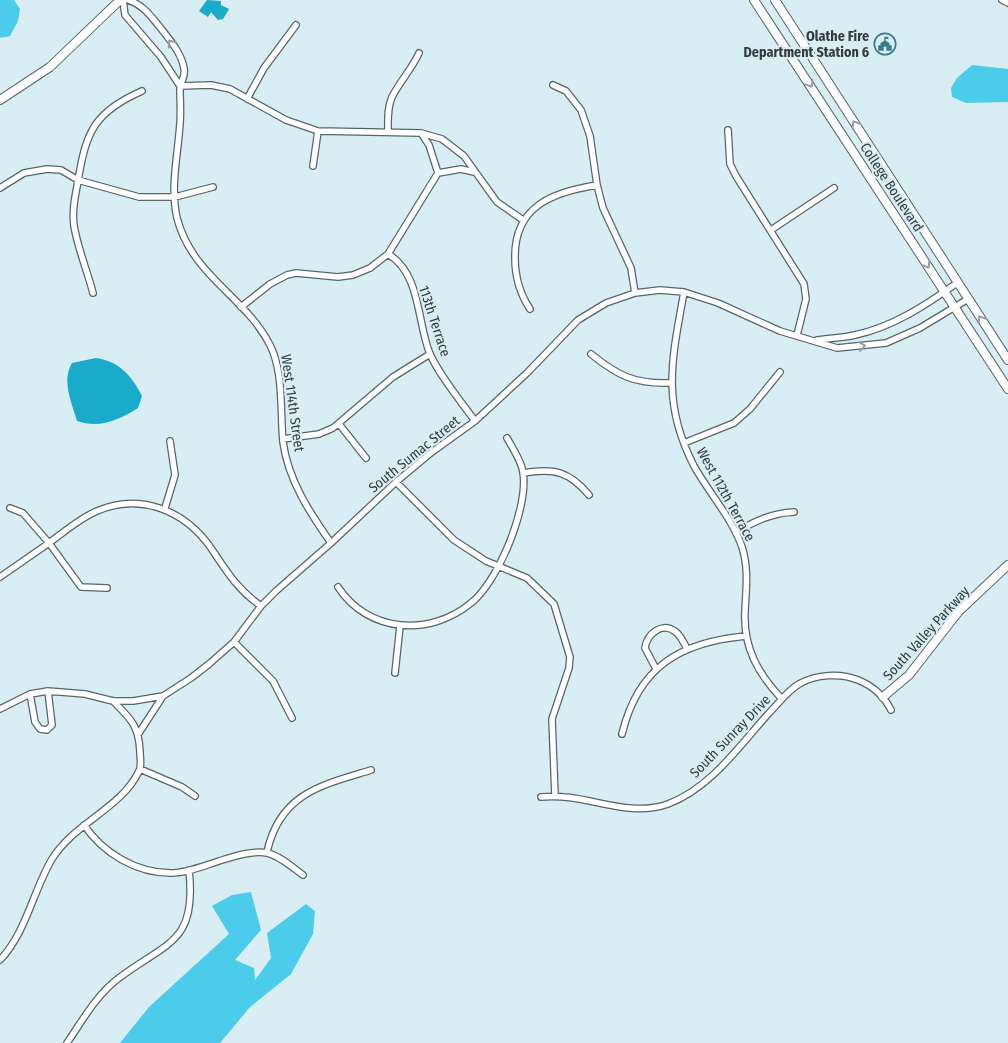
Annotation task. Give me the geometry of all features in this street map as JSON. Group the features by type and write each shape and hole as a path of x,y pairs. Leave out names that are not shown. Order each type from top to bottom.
{"street":[{"path":"122,0 125,15 161,58 180,86 217,86 230,89 286,120 318,131 421,133 442,140 454,146 464,156 497,202 523,220"},
{"path":"0,100 50,67 122,0"},
{"name":"West 114th Street","path":"128,0 140,4 174,46 184,67 185,77 180,86 180,123 174,181 177,218 192,252 216,284 241,307 270,344 276,360 283,439 292,473 303,502 331,543"},
{"name":"College Boulevard","path":"755,0 1008,389"},
{"name":"College Boulevard","path":"775,0 1008,360"},
{"path":"1002,0 1008,3"},
{"path":"247,99 264,68 296,25"},
{"path":"388,132 388,110 392,97 411,70 419,53"},
{"path":"553,85 566,91 581,110 590,136 597,185 610,226 631,268 635,293"},
{"path":"92,292 74,225 73,206 85,144 101,117 114,105 142,91"},
{"path":"728,130 730,164 804,284 806,299 797,336"},
{"path":"313,166 318,131"},
{"path":"421,133 429,145 438,173"},
{"path":"0,188 24,173 47,169 61,170 78,180 131,196 175,197 213,188"},
{"path":"241,307 270,284 287,275 296,273 320,276 353,275 370,268 388,254 438,173 461,169 474,172"},
{"path":"530,309 522,297 515,271 516,243 523,220 544,201 559,193 597,185"},
{"path":"771,230 834,188"},
{"name":"113th Terrace","path":"388,254 402,266 410,282 430,354 446,381 476,421"},
{"name":"South Sumac Street","path":"815,340 854,336 878,328 902,318 957,283"},
{"name":"South Sumac Street","path":"0,710 30,694 48,691 85,694 113,701 163,696 209,664 234,642 261,606 396,482 432,452 476,421 527,373 578,320 606,303 635,293 660,290 684,292 718,303 780,331 837,348 886,342 920,328 968,299"},
{"name":"West 112th Terrace","path":"684,292 672,356 670,383 675,413 684,443 694,466 736,532 742,548 748,579 746,636 754,660 763,677 782,699"},
{"path":"283,439 319,434 339,424 393,377 430,354"},
{"path":"591,354 629,378 644,384 670,383"},
{"path":"684,443 734,423 750,409 780,372"},
{"path":"339,424 366,458"},
{"path":"338,587 348,602 368,616 400,626 423,625 453,616 472,603 498,566 521,512 523,473 518,458 507,438"},
{"path":"165,508 175,475 170,441"},
{"path":"523,473 551,471 566,474 579,483 589,495"},
{"path":"396,482 454,540 472,554 527,578 544,592 554,604 568,644 569,668 552,719 555,796"},
{"path":"0,577 96,511 111,506 128,504 165,508 184,519 201,535 234,584 261,606"},
{"path":"10,508 23,513 49,543 81,587 107,588"},
{"path":"736,532 764,517 780,512 794,512"},
{"name":"South Valley Parkway","path":"883,697 915,668 959,611 1008,565"},
{"path":"394,673 400,626"},
{"path":"656,669 645,648 650,635 656,630 670,628 677,632 687,649"},
{"path":"622,734 628,711 635,697 656,669 687,649 715,640 746,636"},
{"path":"234,642 273,680 292,718"},
{"name":"South Sunray Drive","path":"541,797 576,797 630,809 650,809 678,800 708,780 782,699 800,683 809,679 838,675 863,682 883,697 891,710"},
{"path":"30,694 36,722 40,730 47,730 52,725 48,691"},
{"path":"0,960 17,935 52,859 84,825 118,799 140,769 139,733 163,696"},
{"path":"113,701 139,733"},
{"path":"140,769 182,787 195,796"},
{"path":"267,852 272,834 282,817 297,800 314,788 371,770"},
{"path":"84,825 101,845 135,867 172,873 238,856 267,852 302,875"},
{"path":"67,1043 102,995 118,978 165,948 181,932 190,910 192,892 189,870"}],"shaded area":[{"path":"0,0 14,0 20,9 18,21 10,36 0,38"},
{"path":"207,0 221,1 221,5 229,9 223,19 218,20 211,12 208,17 199,11"},
{"path":"972,65 1008,69 1008,102 966,103 952,97 951,88 957,78"},
{"path":"96,358 118,366 134,382 142,396 138,408 124,416 101,424 77,421 67,385 67,377 72,363"},
{"path":"251,892 261,930 235,960 254,968 255,980 271,958 267,933 306,904 315,911 313,934 291,974 250,1007 220,1043 120,1043 149,1007 229,934 212,906 232,895"}],"place":[{"name":"Olathe Fire Department Station 6","path":"885,44"}]}
